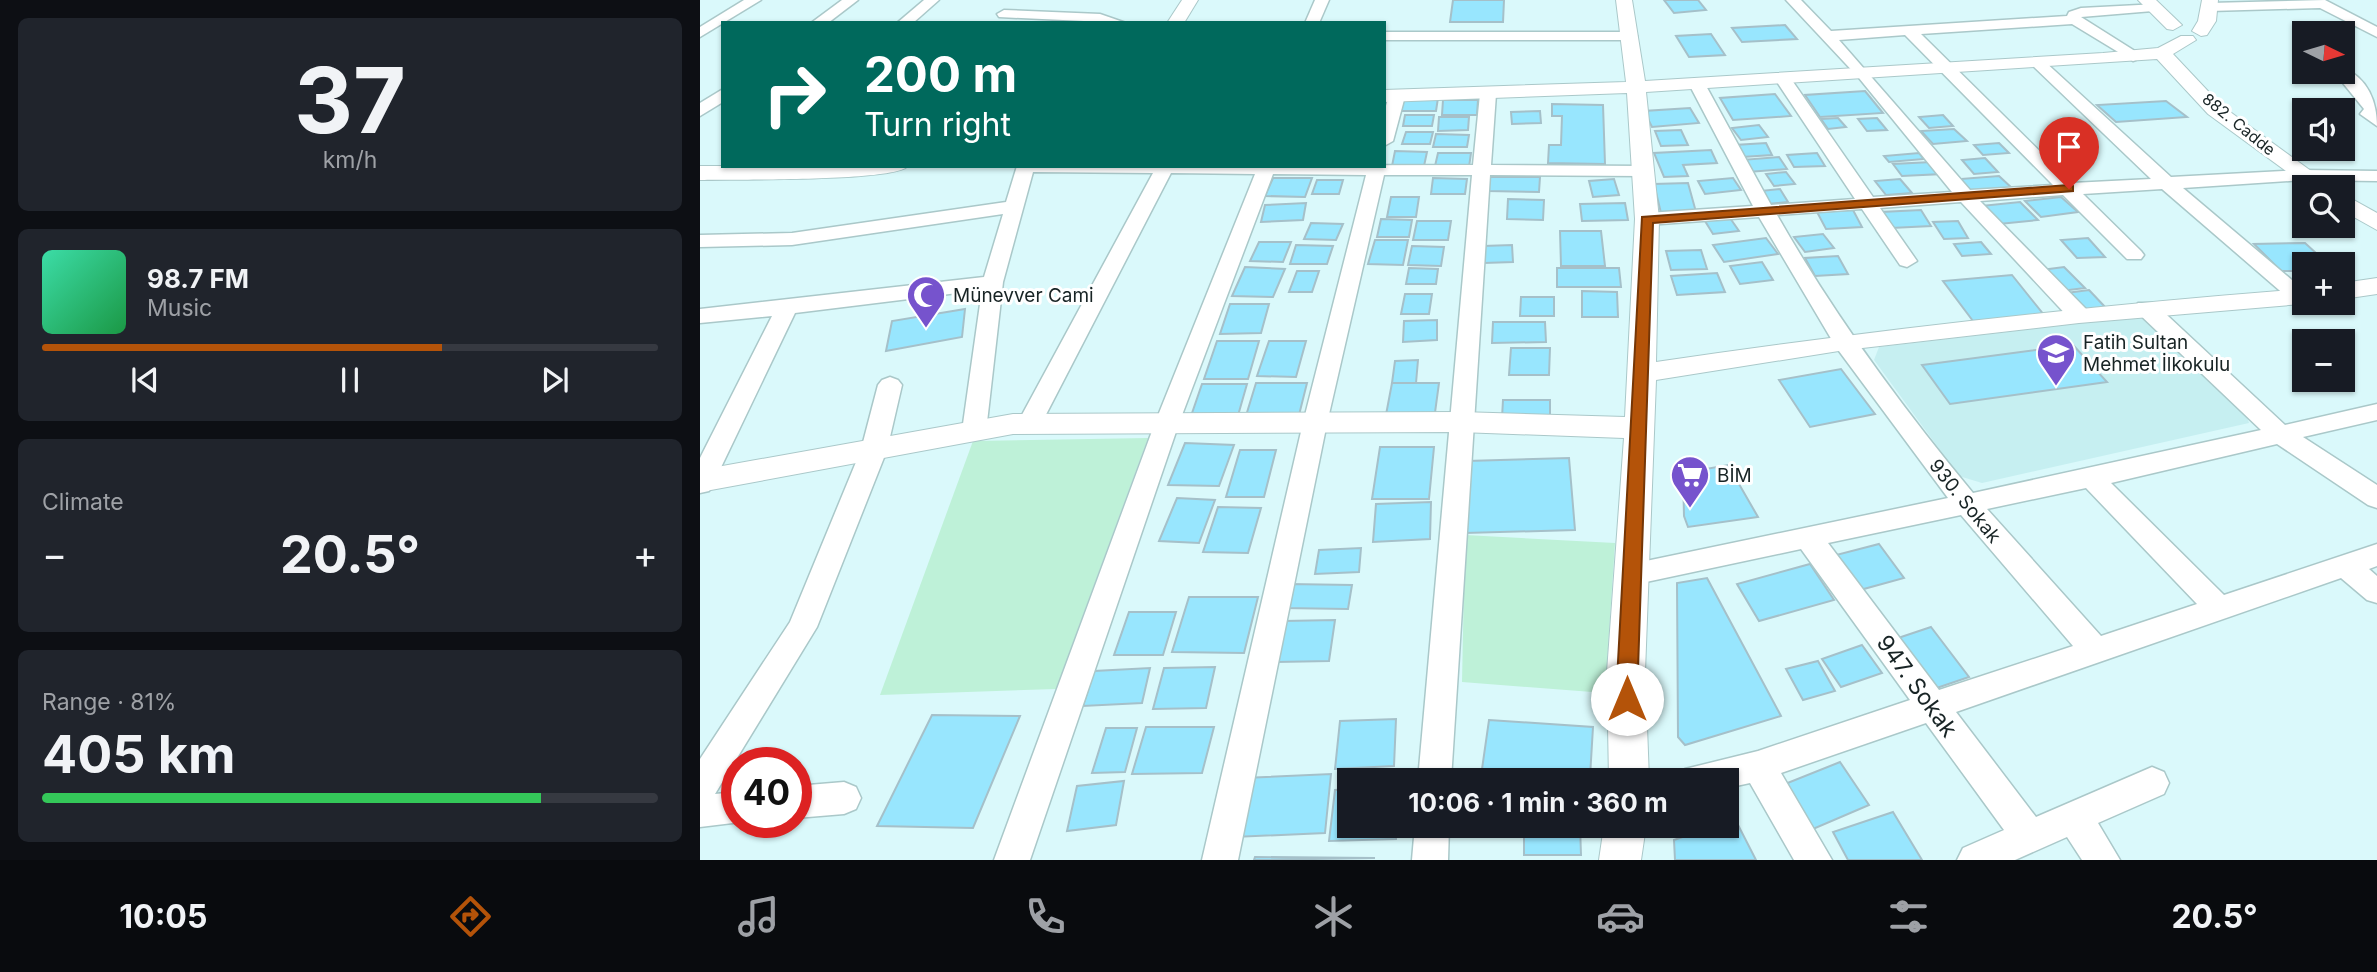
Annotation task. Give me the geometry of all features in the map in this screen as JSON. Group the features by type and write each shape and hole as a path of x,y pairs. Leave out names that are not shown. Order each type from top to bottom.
{"street":[{"path":"709,26 754,0"},
{"path":"821,21 851,0"},
{"path":"906,21 932,0"},
{"path":"999,18 1017,0"},
{"path":"1176,21 1190,0"},
{"path":"1312,21 1322,0"},
{"path":"1625,0 1636,87 1647,219 1642,373 1626,672 1629,768"},
{"path":"1793,0 1864,75 1964,195 2079,315"},
{"path":"1386,128 1391,96 1489,94 1864,75 2162,53 2194,35 2210,4 2319,2 2377,33"},
{"path":"2075,20 2074,15 2081,12 2149,3 2173,25 2194,35"},
{"path":"999,18 1083,21"},
{"path":"1828,36 2075,20 2133,56"},
{"path":"1908,30 2134,255"},
{"path":"1386,36 1630,36"},
{"name":"882. Cadde","path":"2162,53 2215,110 2303,175"},
{"path":"2038,63 2166,183 2292,289"},
{"path":"1783,79 1870,202 1907,261"},
{"name":"930. Sokak","path":"1697,83 1763,210 1845,342 1965,504 2096,651"},
{"path":"2354,84 2370,102 2372,109 2368,114 2377,121"},
{"path":"1436,768 1460,422 1489,94"},
{"path":"700,111 721,95"},
{"path":"713,170 820,168 843,173 882,168"},
{"path":"974,431 993,282 1025,168"},
{"path":"1029,424 1165,168 1643,172"},
{"path":"1012,860 1167,423 1267,168"},
{"path":"1220,860 1315,423 1376,168"},
{"path":"1647,219 1964,195 2292,176"},
{"path":"2355,176 2377,176"},
{"path":"700,241 792,239 1014,207"},
{"path":"2355,209 2377,223"},
{"path":"700,316 993,282"},
{"path":"2355,289 2377,286"},
{"path":"1642,373 1845,342 2146,308 2292,298"},
{"path":"701,482 787,308"},
{"path":"2146,308 2280,434 2377,498"},
{"path":"700,788 802,627 874,450 890,385"},
{"path":"1632,574 2091,478 2377,412"},
{"path":"701,482 974,431 1029,424 1460,422 1638,428"},
{"path":"2091,478 2219,609"},
{"name":"947. Sokak","path":"1807,536 2029,836"},
{"path":"1739,770 2377,555"},
{"path":"2346,566 2377,592"},
{"path":"1758,766 1814,860"},
{"path":"1975,860 2152,783"},
{"path":"812,801 844,798"},
{"path":"700,811 721,809"},
{"path":"2074,818 2102,860"},
{"path":"1430,860 1431,838"},
{"path":"1620,860 1623,838"}],"shaded area":[{"name":"Fatih Sultan Mehmet İlkokulu","path":"2133,317 2148,320 2246,414 2249,423 1982,483 1959,476 1874,360 1879,347"}],"green space":[{"path":"1148,438 1056,689 880,695 973,441"},
{"path":"1465,535 1615,543 1605,693 1462,682"}],"building":[{"path":"1453,0 1504,0 1503,22 1450,22"},
{"path":"1664,0 1698,0 1706,10 1674,13"},
{"path":"1785,25 1797,39 1742,42 1732,28"},
{"path":"1711,34 1725,55 1689,57 1676,36"},
{"path":"1865,91 1883,113 1820,117 1805,95"},
{"path":"1775,94 1791,116 1733,120 1720,98"},
{"path":"1404,98 1438,98 1436,111 1400,111"},
{"path":"1443,100 1478,100 1477,115 1442,115"},
{"path":"2166,101 2187,117 2116,122 2097,105"},
{"path":"1552,104 1603,105 1605,164 1548,163 1549,145 1561,145 1562,116 1552,116"},
{"path":"1690,108 1699,123 1652,127 1644,111"},
{"path":"1540,111 1541,123 1512,124 1511,112"},
{"path":"1405,115 1434,115 1432,126 1403,126"},
{"path":"1943,115 1953,126 1929,128 1919,117"},
{"path":"1439,117 1469,117 1468,130 1438,131"},
{"path":"1838,118 1846,127 1828,129 1821,119"},
{"path":"1877,118 1887,130 1867,131 1858,119"},
{"path":"1759,125 1768,137 1741,140 1732,128"},
{"path":"1954,129 1967,141 1933,144 1921,131"},
{"path":"1681,130 1688,145 1661,146 1655,131"},
{"path":"1406,132 1433,132 1430,144 1402,144"},
{"path":"1436,134 1469,135 1467,147 1433,147"},
{"path":"1766,143 1772,155 1742,157 1735,145"},
{"path":"1999,143 2009,153 1983,155 1974,145"},
{"path":"1711,150 1717,163 1683,165 1688,176 1664,177 1654,153"},
{"path":"1395,151 1427,152 1424,166 1392,166"},
{"path":"1438,153 1471,153 1469,167 1435,166"},
{"path":"1817,153 1825,166 1794,167 1787,155"},
{"path":"1919,153 1924,159 1889,162 1884,156"},
{"path":"1779,157 1787,169 1748,172 1741,160"},
{"path":"1985,158 1998,172 1974,174 1962,160"},
{"path":"1932,162 1942,174 1902,176 1893,164"},
{"path":"1786,172 1795,184 1774,186 1766,174"},
{"path":"1999,176 2014,190 1974,194 1960,179"},
{"path":"1490,177 1540,177 1539,192 1488,191"},
{"path":"1273,178 1312,178 1305,197 1265,196"},
{"path":"1433,178 1467,179 1465,194 1431,194"},
{"path":"1733,178 1741,190 1705,194 1698,181"},
{"path":"1614,179 1619,195 1593,197 1589,181"},
{"path":"1900,179 1912,193 1886,195 1875,181"},
{"path":"1317,180 1343,180 1339,194 1312,194"},
{"path":"1688,183 1696,212 1661,213 1654,184"},
{"path":"1780,189 1788,202 1768,204 1760,191"},
{"path":"1391,197 1419,197 1416,217 1387,217"},
{"path":"2061,197 2078,212 2041,217 2025,201"},
{"path":"1508,199 1544,200 1543,220 1507,219"},
{"path":"2020,202 2038,220 1999,224 1981,206"},
{"path":"1306,203 1303,220 1261,222 1265,205"},
{"path":"1625,203 1628,220 1582,221 1580,204"},
{"path":"1853,210 1862,227 1826,229 1817,212"},
{"path":"1921,210 1931,226 1891,228 1881,212"},
{"path":"1730,218 1739,231 1713,234 1705,221"},
{"path":"1381,219 1412,220 1409,237 1377,237"},
{"path":"1417,221 1451,221 1448,240 1413,240"},
{"path":"1958,221 1968,238 1944,239 1933,222"},
{"path":"1311,223 1343,224 1336,240 1304,239"},
{"path":"1560,231 1601,231 1605,266 1561,266"},
{"path":"1823,234 1834,248 1805,252 1794,237"},
{"path":"1766,238 1778,254 1724,262 1713,245"},
{"path":"2088,238 2105,257 2077,258 2061,240"},
{"path":"1375,240 1408,240 1403,265 1368,264"},
{"path":"1259,242 1291,242 1283,262 1250,261"},
{"path":"1981,242 1991,254 1962,256 1954,244"},
{"path":"2305,243 2315,252 2292,252 2292,271 2281,271 2254,244"},
{"path":"1296,245 1333,246 1327,264 1290,264"},
{"path":"1512,245 1513,262 1484,263 1483,246"},
{"path":"1412,246 1444,247 1441,266 1408,265"},
{"path":"1701,250 1707,269 1671,270 1666,251"},
{"path":"1838,256 1848,274 1815,276 1805,258"},
{"path":"1762,262 1773,280 1740,284 1730,266"},
{"path":"1245,267 1285,269 1273,297 1232,296"},
{"path":"2064,267 2085,288 2061,291 2041,270"},
{"path":"1409,268 1438,269 1436,284 1406,284"},
{"path":"1557,268 1619,268 1621,287 1557,287"},
{"path":"1297,271 1319,271 1312,292 1289,292"},
{"path":"1717,273 1725,292 1677,295 1671,276"},
{"path":"2012,275 2044,315 1973,321 1943,281"},
{"path":"2089,290 2106,308 2082,310 2066,293"},
{"path":"1582,291 1617,292 1618,317 1582,317"},
{"path":"1405,294 1432,294 1429,314 1401,314"},
{"path":"1521,297 1554,297 1554,316 1520,316"},
{"path":"1230,304 1269,304 1261,333 1220,334"},
{"name":"Münevver Cami","path":"965,309 962,337 886,351 892,321"},
{"path":"1437,320 1437,340 1403,342 1404,321"},
{"path":"1493,322 1545,322 1546,342 1492,343"},
{"path":"1217,341 1259,341 1248,379 1204,379"},
{"path":"1269,341 1306,341 1296,377 1257,376"},
{"path":"2073,345 2107,382 1950,404 1922,365"},
{"path":"1511,348 1550,348 1549,375 1509,375"},
{"path":"1418,360 1416,383 1392,383 1395,361"},
{"path":"1841,369 1875,414 1810,427 1779,380"},
{"path":"1256,383 1307,383 1298,419 1245,419"},
{"path":"1392,383 1439,383 1434,420 1385,420"},
{"path":"1202,384 1247,384 1237,419 1190,419"},
{"path":"1503,400 1550,400 1550,418 1502,418"},
{"path":"1185,443 1234,445 1219,486 1168,485"},
{"path":"1380,447 1434,447 1429,499 1372,499"},
{"path":"1240,450 1276,450 1264,497 1226,497"},
{"path":"1569,458 1575,530 1465,533 1467,461"},
{"path":"1728,465 1758,517 1688,527 1684,516 1683,473"},
{"path":"1177,498 1215,500 1199,543 1159,541"},
{"path":"1431,502 1430,539 1373,542 1376,504"},
{"path":"1218,507 1261,508 1248,553 1203,552"},
{"path":"1879,544 1904,578 1860,590 1836,555"},
{"path":"1361,548 1359,572 1315,574 1319,550"},
{"path":"1810,564 1834,600 1759,621 1737,584"},
{"path":"1707,578 1781,716 1685,745 1678,737 1677,583"},
{"path":"1289,584 1352,585 1348,609 1283,608"},
{"path":"1189,597 1258,597 1244,653 1172,652"},
{"path":"1129,612 1176,612 1163,655 1114,655"},
{"path":"1335,620 1329,661 1277,662 1284,621"},
{"path":"1931,627 1969,677 1925,692 1889,641"},
{"path":"1862,645 1882,673 1841,687 1822,659"},
{"path":"1818,661 1835,691 1803,700 1786,669"},
{"path":"1215,667 1206,708 1153,709 1164,668"},
{"path":"1150,668 1142,703 1083,706 1094,671"},
{"path":"932,715 1020,716 973,828 877,826"},
{"path":"1396,719 1394,766 1335,769 1340,721"},
{"path":"1489,720 1593,727 1591,768 1482,768"},
{"path":"1146,727 1214,727 1202,773 1132,774"},
{"path":"1106,728 1137,728 1125,772 1092,773"},
{"path":"1840,762 1869,805 1813,829 1785,784"},
{"path":"1331,774 1325,833 1234,837 1243,778"},
{"path":"1124,781 1116,825 1067,831 1077,786"},
{"path":"1335,790 1337,838 1396,839 1329,841"},
{"path":"1893,812 1922,860 1848,860 1833,832"},
{"path":"1739,827 1756,860 1675,860 1674,840 1739,838"},
{"path":"1524,838 1580,838 1581,855 1524,855"},
{"path":"1255,857 1375,858 1254,860"}],"place":[{"name":"Münevver Cami","path":"926,329"},
{"name":"Fatih Sultan Mehmet İlkokulu","path":"2056,387"},
{"name":"BİM","path":"1690,509"}],"route":[{"path":"1627,699 1626,672 1631,615 1647,219 2069,189"}]}
